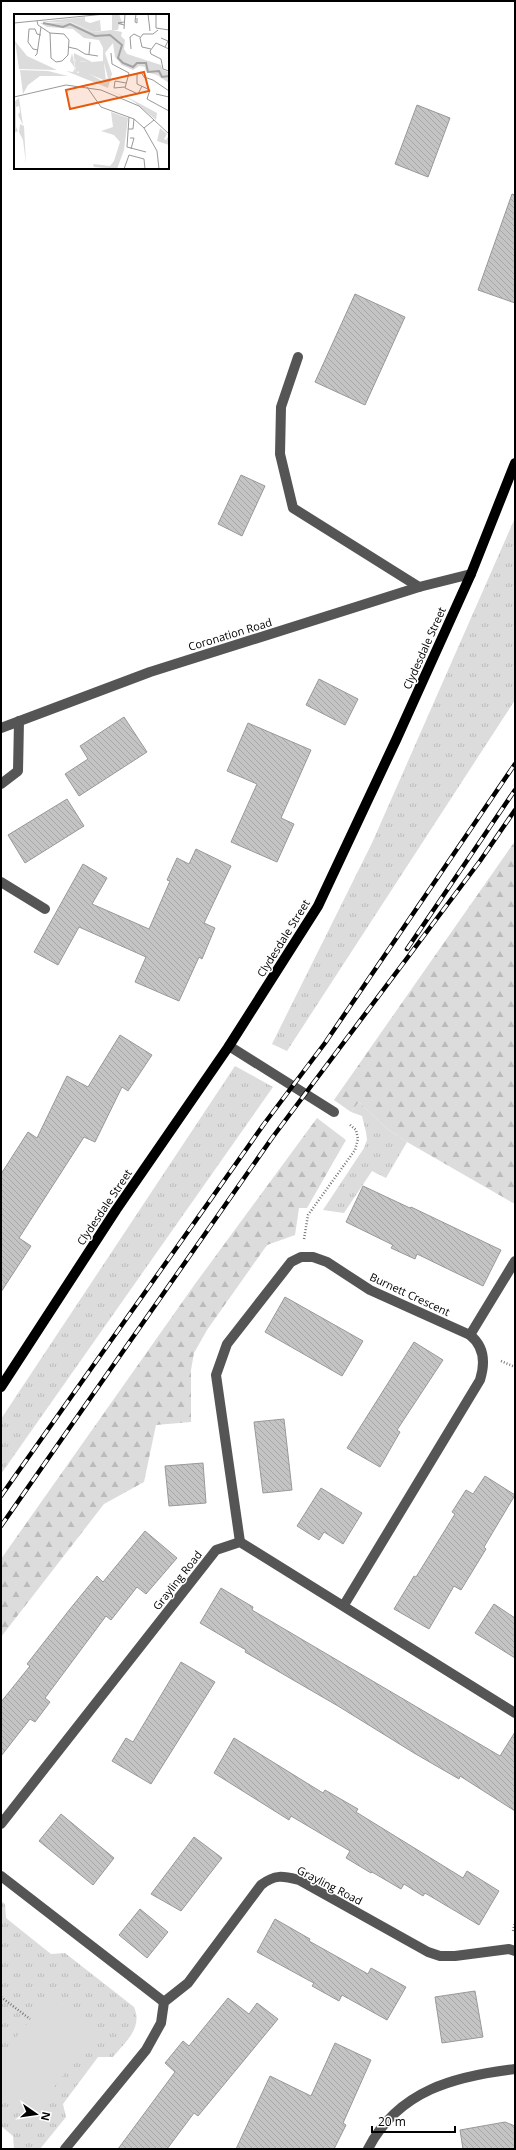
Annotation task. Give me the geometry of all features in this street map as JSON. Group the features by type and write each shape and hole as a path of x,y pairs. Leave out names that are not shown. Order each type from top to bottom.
{"main road":[{"name":"Clydesdale Street","path":"1,1387 116,1210 229,1046 318,906 396,740 471,574 515,463"}],"street":[{"path":"298,357 281,407 280,454 293,508 418,587"},
{"name":"Coronation Road","path":"1,728 150,672 418,587 471,574"},
{"path":"1,784 18,771 19,721"},
{"path":"1,882 45,909"},
{"path":"229,1046 278,1075 334,1112"},
{"path":"301,1257 291,1262 281,1271 227,1344 216,1375 240,1542 515,1712"},
{"name":"Burnett Crescent","path":"301,1257 313,1257 327,1262 370,1290 470,1336 477,1340 483,1355 483,1369 480,1380 344,1605"},
{"path":"470,1336 515,1261"},
{"name":"Grayling Road","path":"1,1824 216,1550 240,1542"},
{"path":"1,1876 164,2002 161,2023 146,2050 65,2149"},
{"name":"Grayling Road","path":"164,2002 188,1983 262,1885 271,1877 286,1877 299,1880 428,1952 440,1956 512,1950"},
{"path":"368,2149 374,2138 400,2109 430,2088 465,2076 515,2069"}],"path":[{"path":"301,1257 308,1215 355,1150 358,1140 356,1130 334,1112"},
{"path":"1,1996 30,2019"}],"green space":[{"path":"515,518 515,700 287,1051 272,1044 372,843"},
{"path":"515,841 515,1204 407,1142 386,1128 359,1102 351,1112 334,1100"},
{"path":"235,1066 273,1087 1,1474 1,1419"},
{"path":"359,1102 386,1128 407,1142 386,1178 372,1171 344,1213 323,1210 364,1148 367,1140 362,1116 351,1112"},
{"path":"317,1118 346,1140 307,1208 299,1208 295,1235 267,1245 207,1330 194,1353 191,1370 191,1422 156,1425 144,1482 104,1504 1,1637 1,1559 195,1284"},
{"path":"1,1901 5,1904 6,1918 51,1954 65,1953 134,2007 136,2015 135,2028 128,2040 113,2057 98,2057 63,2104 66,2117 40,2149 14,2149 13,2136 1,2126"},
{"path":"48,1998 95,2035 31,2116 1,2092 1,2056"}],"building":[{"path":"417,105 450,118 428,177 395,164"},
{"path":"512,194 515,195 515,303 478,290"},
{"path":"355,294 405,317 365,405 315,382"},
{"path":"241,475 265,486 242,536 218,524"},
{"path":"319,679 358,699 345,725 306,705"},
{"path":"124,717 147,752 79,796 65,774 88,759 80,746"},
{"path":"248,723 311,750 281,818 294,824 277,862 231,842 257,784 227,771"},
{"path":"67,799 84,826 25,863 8,835"},
{"path":"196,849 231,866 204,923 215,928 202,959 199,957 179,1001 135,982 146,957 79,927 58,965 34,952 83,864 107,878 92,904 149,929 170,881 167,880 177,858 189,864"},
{"path":"120,1035 152,1055 128,1091 122,1087 95,1142 84,1137 19,1238 31,1246 1,1292 1,1174 28,1132 37,1138 67,1076 88,1087"},
{"path":"363,1186 501,1250 483,1286 417,1254 415,1259 391,1248 393,1245 346,1222"},
{"path":"285,1297 363,1341 342,1376 265,1332"},
{"path":"414,1342 443,1360 397,1430 400,1432 380,1467 347,1448"},
{"path":"284,1419 292,1490 263,1493 254,1422"},
{"path":"203,1463 206,1503 169,1506 165,1466"},
{"path":"485,1476 515,1495 484,1547 486,1549 461,1590 454,1586 429,1629 394,1609 414,1576 416,1577 455,1514 452,1512 466,1490 473,1494"},
{"path":"321,1488 362,1513 343,1544 324,1532 319,1540 297,1526"},
{"path":"145,1531 177,1558 146,1594 137,1587 111,1620 106,1616 45,1698 50,1702 35,1722 30,1719 1,1756 1,1702 30,1666 27,1664 97,1576 103,1582"},
{"path":"221,1588 253,1607 252,1610 500,1756 515,1732 515,1811 460,1776 459,1779 414,1753 338,1706 245,1652 246,1650 200,1623"},
{"path":"494,1604 515,1618 515,1658 475,1633"},
{"path":"181,1662 215,1682 151,1784 112,1761 126,1738 133,1742"},
{"path":"234,1738 323,1793 325,1790 358,1809 356,1812 463,1878 467,1871 499,1891 479,1925 425,1893 423,1896 404,1884 401,1889 372,1872 371,1873 346,1858 350,1851 291,1816 289,1820 214,1773"},
{"path":"61,1814 114,1858 93,1885 39,1841"},
{"path":"194,1837 222,1858 181,1911 151,1894"},
{"path":"140,1909 168,1932 147,1958 119,1935"},
{"path":"275,1919 310,1939 309,1941 368,1974 371,1968 406,1987 387,2020 342,1995 339,2001 312,1986 314,1983 257,1952"},
{"path":"475,1991 483,2037 442,2043 435,1997"},
{"path":"228,1998 249,2014 257,2003 278,2019 198,2116 194,2113 167,2149 118,2149 175,2072 165,2063 183,2041 189,2046"},
{"path":"335,2043 371,2060 343,2123 346,2125 334,2149 236,2149 270,2076 311,2096"},
{"path":"505,2122 515,2126 515,2149 463,2149 460,2130"}],"railway":[{"path":"1,1496 264,1124 325,1043 515,764"},
{"path":"407,949 515,790"},
{"path":"1,1526 272,1138 480,861 515,810"}]}
